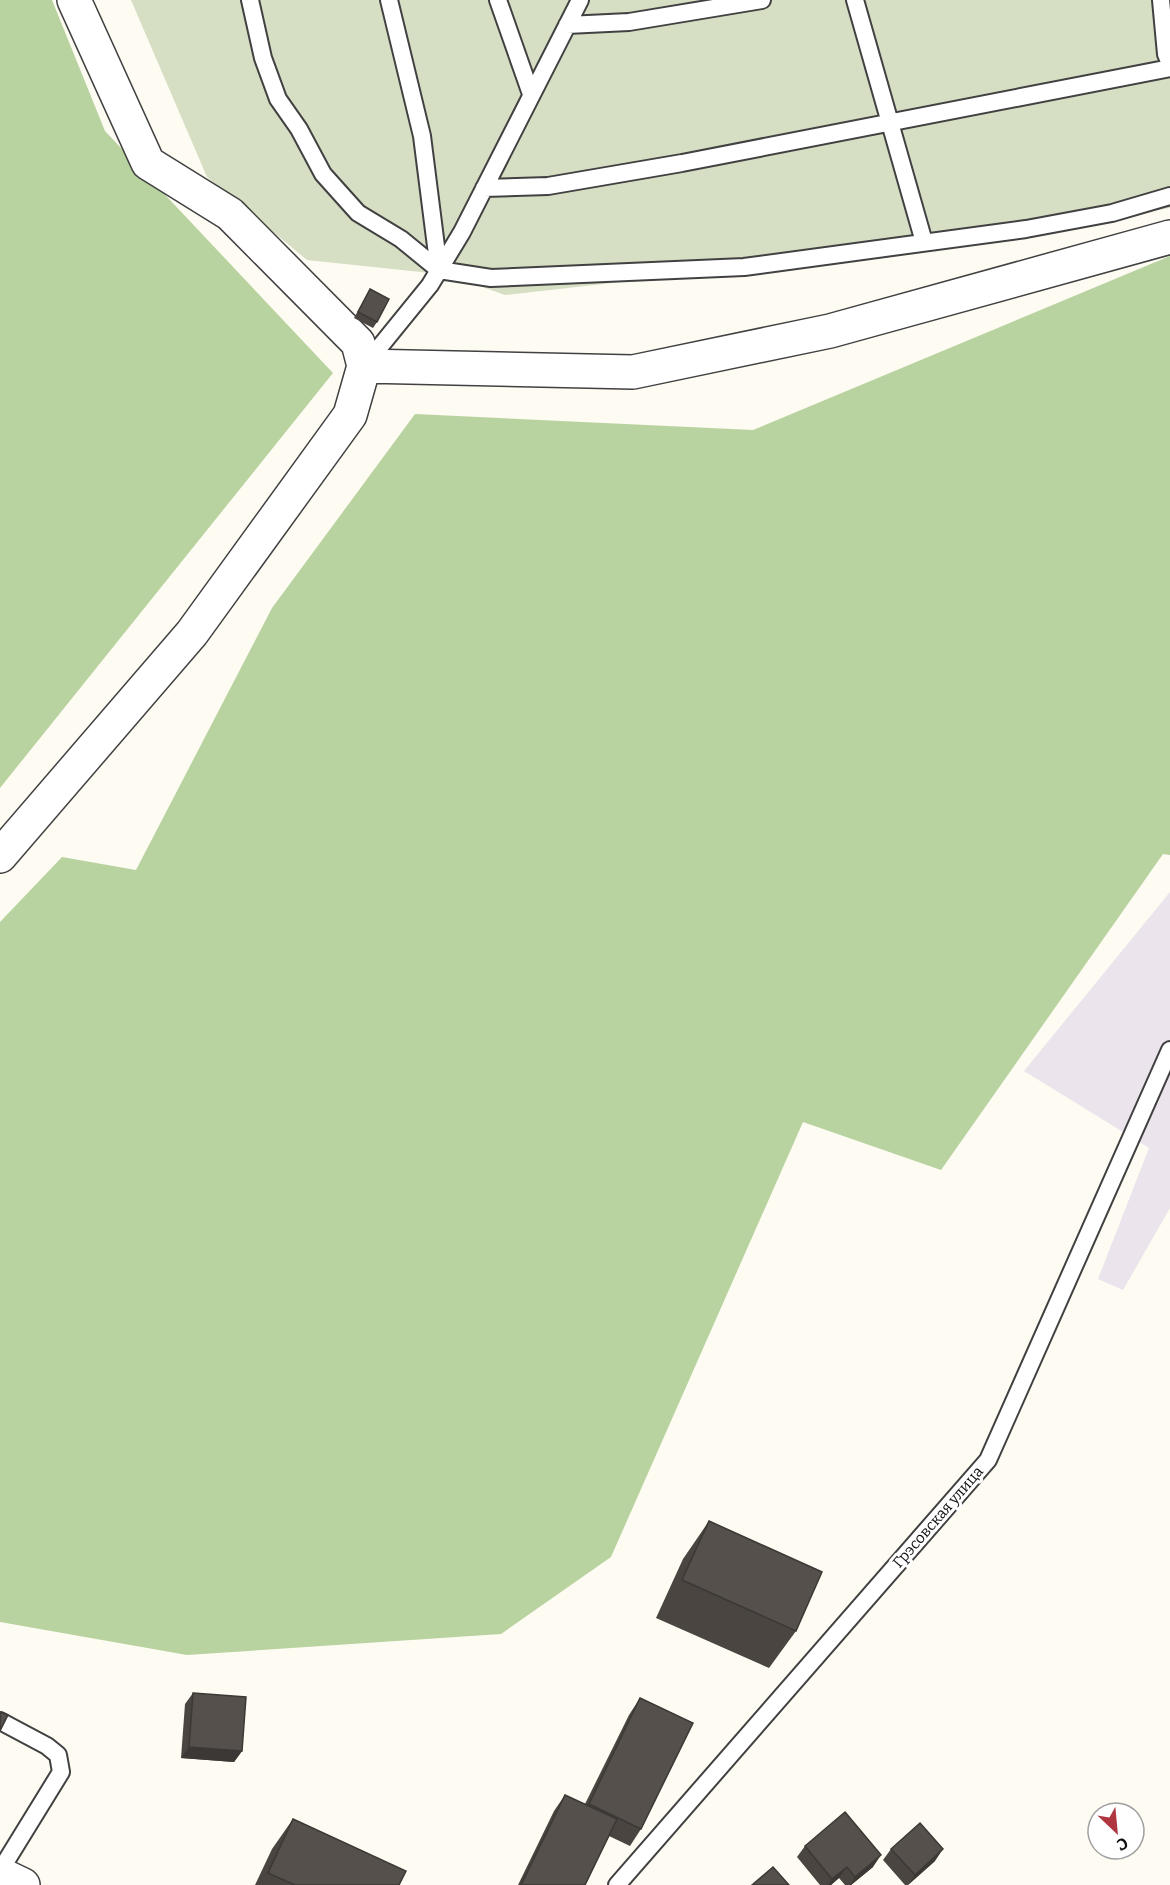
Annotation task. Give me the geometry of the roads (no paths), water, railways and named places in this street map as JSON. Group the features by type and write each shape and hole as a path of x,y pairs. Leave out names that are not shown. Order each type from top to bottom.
{"street":[{"path":"0,856 192,633 350,415 364,366 358,343 230,214 148,163 74,0"},
{"path":"364,366 633,372 830,331 1170,237"},
{"path":"0,1872 23,1885"}],"lane":[{"path":"250,0 263,58 278,99 299,129 322,174 358,213 401,239 439,270 491,278 744,267 1026,229 1101,215 1170,196"},
{"path":"389,0 422,136 439,270"},
{"path":"498,0 531,94"},
{"path":"364,366 430,285 439,270 484,188 580,0"},
{"path":"567,25 640,21 762,0"},
{"path":"855,0 924,243"},
{"path":"484,188 548,186 889,124 1170,66 1166,54 1161,0"},
{"name":"Грэсовская улица","path":"617,1885 988,1460 1170,1050"},
{"path":"0,1721 47,1746 58,1755 61,1772 0,1872"}]}
